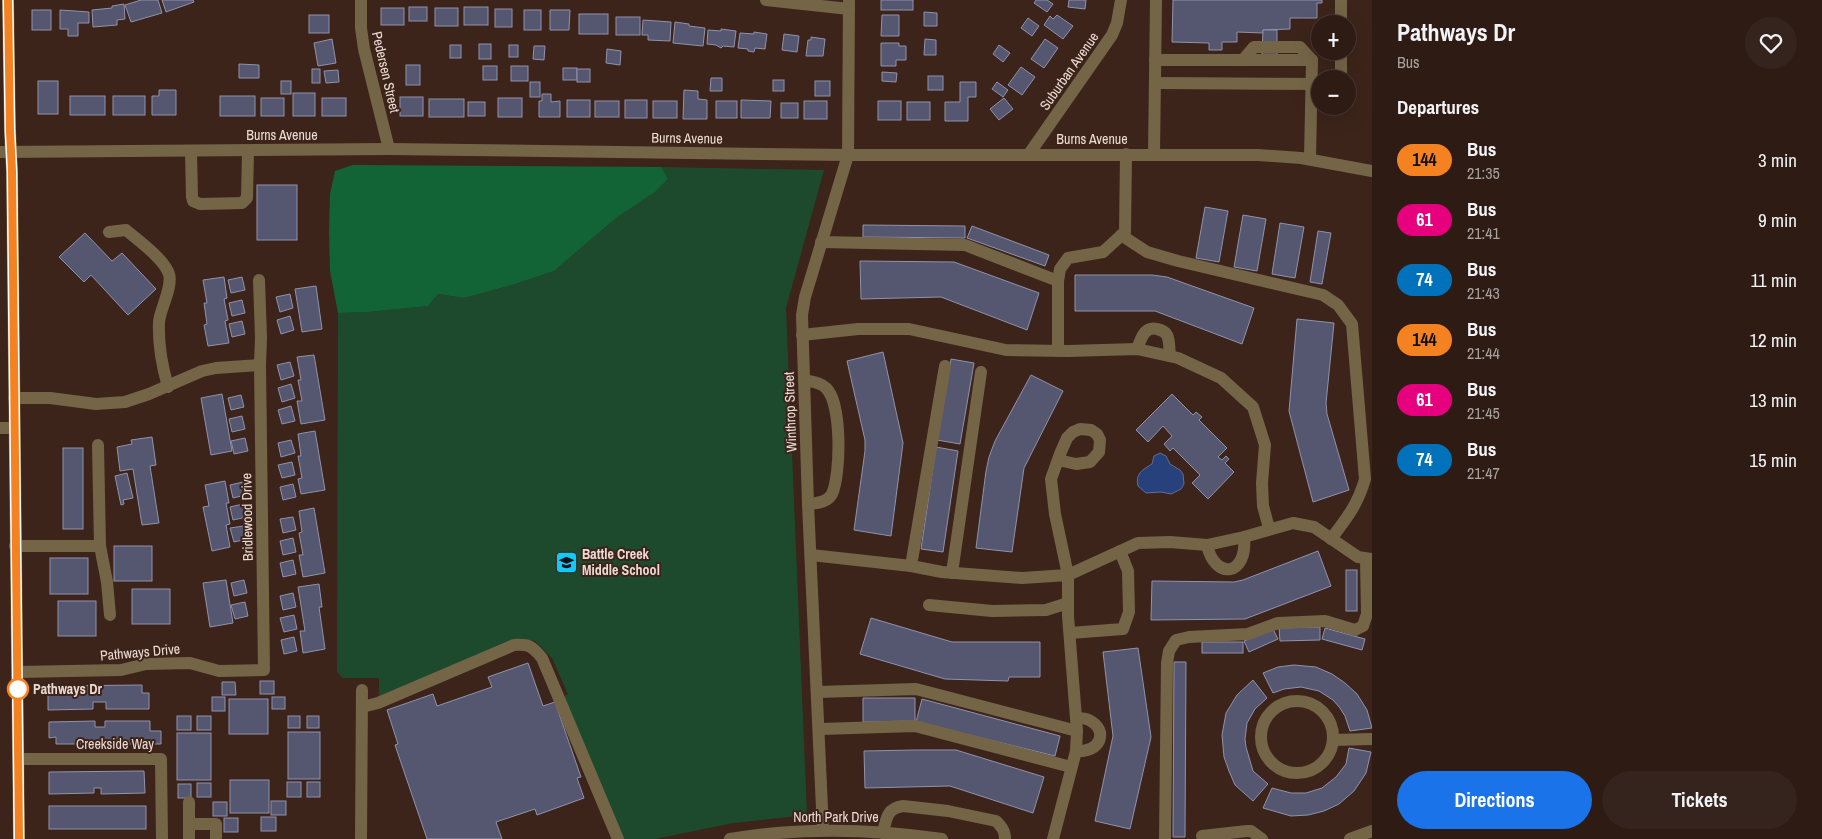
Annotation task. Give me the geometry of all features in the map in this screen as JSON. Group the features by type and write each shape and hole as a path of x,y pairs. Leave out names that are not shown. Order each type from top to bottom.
{"street":[{"name":"Pedersen Street","path":"361,0 361,28 364,49 389,149"},
{"path":"766,0 849,4"},
{"name":"Suburban Avenue","path":"1029,154 1110,40 1117,23 1121,0"},
{"path":"1154,154 1156,0"},
{"path":"1341,0 1341,15"},
{"name":"Winthrop Street","path":"823,830 820,729 808,504 802,315 805,298 848,155 849,4"},
{"path":"5,5 6,152 14,398 19,839"},
{"path":"1155,60 1243,60 1254,47 1300,47 1312,60 1314,70"},
{"path":"1155,83 1311,84"},
{"path":"1310,159 1314,115"},
{"name":"Burns Avenue","path":"6,152 389,149 848,155 1258,154 1310,159 1372,171"},
{"path":"191,151 192,200 200,204 244,202 247,198 248,151"},
{"path":"1058,351 1058,281 1060,270 1068,258 1103,252 1125,232 1126,154"},
{"path":"109,232 126,230 156,255 169,274 159,322 162,368 168,387"},
{"path":"1121,235 1147,252 1178,261 1323,294 1338,305 1352,324 1365,479 1360,496 1352,512 1331,539"},
{"path":"822,242 965,245 1058,281"},
{"name":"Bridlewood Drive","path":"259,280 262,338 260,365 264,670"},
{"path":"1137,349 1145,332 1155,328 1166,334 1170,356"},
{"path":"802,335 858,329 909,329 1006,350 1137,349 1178,358 1220,378 1253,408 1265,446 1262,483 1264,506 1269,528"},
{"path":"14,398 50,398 96,404 112,403 136,399 202,371 216,368 260,365"},
{"path":"911,566 945,366"},
{"path":"952,572 981,372"},
{"path":"804,380 819,383 826,388 831,396 840,444 839,459 831,495 824,502 808,504"},
{"path":"0,428 14,428"},
{"path":"98,445 100,546 107,582 110,615"},
{"path":"1053,839 1076,751 1078,731 1068,603 1068,575 1055,514 1051,479 1058,460"},
{"path":"811,555 952,572 1022,578 1068,575 1138,543 1170,542 1207,545 1293,523 1314,527 1358,557 1369,559 1367,614 1364,626 1355,630 1325,622 1278,623 1248,634 1189,637 1176,640 1169,651 1167,663 1165,839"},
{"path":"1207,545 1209,556 1215,565 1226,569 1236,566 1242,561 1245,546 1244,537"},
{"path":"15,546 100,546"},
{"path":"1070,633 1123,629 1129,612 1128,571 1120,551"},
{"path":"929,605 992,611 1046,610 1068,603"},
{"path":"362,707 378,703 514,645 525,645 533,648 542,658 618,839"},
{"name":"Pathways Drive","path":"18,672 122,670 146,664 190,663 219,671 264,670"},
{"path":"818,692 916,689 1078,731"},
{"path":"361,839 362,690"},
{"path":"1292,701 1305,702 1317,707 1326,716 1332,727 1333,740 1330,752 1323,762 1313,770 1301,773 1288,773 1276,768 1267,759 1262,748 1260,735 1263,723 1270,712 1280,705 1292,701"},
{"path":"1076,718 1088,720 1097,726 1100,734 1099,742 1095,748 1085,752 1076,751"},
{"path":"820,729 915,726 1071,767"},
{"path":"1333,740 1372,739"},
{"name":"Creekside Way","path":"19,758 161,759 162,839"},
{"path":"189,839 190,802"},
{"path":"883,832 890,811 896,807 903,806 948,811 996,821 1005,834 1005,839"},
{"path":"189,824 216,824 216,839"},
{"name":"North Park Drive","path":"730,839 823,830 883,832 942,839"},
{"path":"1202,836 1247,830 1262,839"},
{"path":"1350,839 1372,831"}],"green space":[{"path":"353,165 661,167 668,179 655,192 616,218 554,271 464,298 438,294 428,306 338,313 330,271 330,194 335,171"},
{"name":"Battle Creek Middle School","path":"661,167 824,170 786,308 807,815 733,823 655,839 623,839 563,697 568,694 552,658 535,641 520,639 379,696 379,678 343,678 337,672 338,313 428,306 438,294 464,298 554,271 616,218 655,192 668,179"}],"water":[{"path":"1160,453 1166,456 1170,464 1183,474 1184,484 1181,489 1171,494 1161,492 1146,493 1138,486 1138,475 1152,464 1154,456"}],"building":[{"path":"141,0 158,0 162,13 131,22 125,5"},
{"path":"162,0 193,0 194,2 166,12"},
{"path":"881,0 913,0 913,10 881,10"},
{"path":"1036,0 1047,0 1053,4 1047,12 1034,3"},
{"path":"1069,0 1086,0 1085,9 1068,7"},
{"path":"1173,0 1322,0 1322,3 1317,3 1317,15 1311,15 1311,18 1290,18 1290,29 1263,30 1263,33 1237,32 1237,42 1222,42 1222,50 1209,50 1209,43 1172,42"},
{"path":"124,4 125,19 117,20 117,25 93,27 92,10 112,8 112,6"},
{"path":"409,7 427,7 427,21 409,21"},
{"path":"464,7 488,7 488,25 464,25"},
{"path":"381,8 404,8 404,25 381,25"},
{"path":"435,8 458,8 458,26 435,26"},
{"path":"495,9 512,9 512,27 495,27"},
{"path":"32,10 51,10 51,30 32,30"},
{"path":"60,10 89,12 89,23 78,23 78,36 68,36 68,29 60,29"},
{"path":"524,10 541,10 541,30 524,30"},
{"path":"550,10 570,10 569,30 550,30"},
{"path":"924,12 937,13 937,26 924,26"},
{"path":"579,14 608,14 608,34 579,34"},
{"path":"309,15 329,15 329,33 309,33"},
{"path":"882,15 899,15 899,36 881,36"},
{"path":"1057,15 1073,26 1063,39 1044,25 1050,16 1053,19"},
{"path":"616,17 640,17 640,35 616,35"},
{"path":"1028,18 1039,26 1032,36 1021,28"},
{"path":"643,20 671,22 670,41 648,40 648,35 642,35"},
{"path":"675,22 705,28 703,46 673,43"},
{"path":"721,29 736,31 734,47 723,46 721,48 716,45 707,44 708,30 721,31"},
{"path":"1263,30 1277,30 1277,55 1262,55"},
{"path":"754,32 767,34 765,49 755,48 754,52 738,48 740,33 754,34"},
{"path":"784,34 799,36 797,52 782,50"},
{"path":"811,37 825,39 823,56 806,56 808,40 811,40"},
{"path":"332,39 336,63 318,66 314,43"},
{"path":"925,39 936,40 936,55 924,55"},
{"path":"1045,39 1058,48 1044,68 1031,59"},
{"path":"881,43 899,43 899,46 906,46 906,60 896,60 896,66 881,66"},
{"path":"479,44 491,44 491,59 479,59"},
{"path":"450,45 461,45 461,58 450,58"},
{"path":"509,45 518,45 518,57 509,57"},
{"path":"999,45 1010,53 1003,62 993,54"},
{"path":"534,46 545,46 544,60 533,59"},
{"path":"607,49 621,51 620,65 606,63"},
{"path":"239,64 259,65 259,78 239,78"},
{"path":"406,65 420,65 420,85 406,85"},
{"path":"483,66 497,66 497,80 483,80"},
{"path":"511,66 528,66 528,81 511,81"},
{"path":"1021,67 1035,77 1022,95 1008,85"},
{"path":"563,68 577,68 577,80 563,80"},
{"path":"312,69 320,69 320,83 312,83"},
{"path":"577,69 590,69 590,82 577,82"},
{"path":"338,70 339,82 326,83 324,71"},
{"path":"882,72 897,73 896,82 882,81"},
{"path":"928,76 943,76 943,90 928,90"},
{"path":"711,78 722,78 722,91 710,91"},
{"path":"773,80 784,80 784,91 773,91"},
{"path":"38,81 58,81 58,114 38,114"},
{"path":"281,81 291,81 291,94 281,94"},
{"path":"815,81 830,81 830,96 815,96"},
{"path":"530,82 540,82 540,97 530,97"},
{"path":"960,82 976,82 976,97 968,97 968,121 945,121 945,102 960,102"},
{"path":"997,82 1008,90 1003,97 992,89"},
{"path":"159,90 176,90 176,115 152,115 152,96 159,96"},
{"path":"684,90 698,91 698,99 707,100 707,119 683,119"},
{"path":"293,93 315,93 315,116 293,116"},
{"path":"542,94 551,94 551,102 560,101 560,117 539,117 539,101 542,101"},
{"path":"70,96 105,96 105,115 70,115"},
{"path":"113,96 145,96 145,115 113,115"},
{"path":"220,96 255,96 255,116 220,116"},
{"path":"400,97 423,97 423,116 400,116"},
{"path":"261,98 284,98 284,116 261,116"},
{"path":"322,98 346,98 346,116 322,116"},
{"path":"498,98 522,98 522,117 498,117"},
{"path":"1004,98 1013,109 999,120 990,109"},
{"path":"429,99 464,99 464,117 429,117"},
{"path":"567,100 590,100 590,117 567,117"},
{"path":"625,100 647,100 647,118 625,118"},
{"path":"741,100 771,101 770,118 741,118"},
{"path":"595,101 619,101 619,117 595,117"},
{"path":"653,101 677,101 677,118 653,118"},
{"path":"716,101 737,101 737,118 716,118"},
{"path":"804,101 827,101 827,119 804,119"},
{"path":"878,101 901,101 901,120 878,120"},
{"path":"468,102 485,102 485,116 468,116"},
{"path":"907,102 930,102 930,120 907,120"},
{"path":"781,103 798,103 798,118 781,118"},
{"path":"257,185 297,185 297,240 257,240"},
{"path":"1205,207 1228,211 1219,262 1196,258"},
{"path":"1243,215 1266,219 1257,271 1234,267"},
{"path":"1280,223 1304,227 1295,278 1272,274"},
{"path":"863,225 965,226 965,238 863,237"},
{"path":"972,226 1049,255 1045,266 967,238"},
{"path":"1318,231 1331,233 1322,284 1310,282"},
{"path":"85,233 112,261 122,253 156,289 128,315 91,275 84,282 59,257"},
{"path":"860,261 954,262 1039,293 1027,330 941,297 861,299"},
{"path":"1075,275 1152,275 1167,277 1254,308 1242,344 1155,311 1075,311"},
{"path":"224,277 227,298 224,299 228,320 225,321 229,343 208,346 204,325 207,324 204,303 207,303 203,280"},
{"path":"242,277 245,290 231,293 228,280"},
{"path":"316,286 322,329 302,332 295,289"},
{"path":"290,294 293,308 280,312 276,297"},
{"path":"242,300 245,313 232,316 229,303"},
{"path":"290,316 294,330 281,334 277,320"},
{"path":"1297,319 1334,323 1326,403 1327,414 1349,490 1313,502 1289,411"},
{"path":"242,321 245,334 232,337 229,324"},
{"path":"883,352 903,443 891,536 854,530 865,440 847,361"},
{"path":"314,355 325,420 301,424 297,401 302,401 298,380 301,380 297,357"},
{"path":"951,359 974,363 960,444 937,440"},
{"path":"290,362 294,376 281,380 277,365"},
{"path":"1031,375 1063,391 1024,468 1012,552 976,548 989,457 995,441"},
{"path":"291,384 295,398 282,402 278,388"},
{"path":"222,394 232,451 211,455 201,398"},
{"path":"1172,394 1193,415 1196,412 1202,417 1199,420 1227,448 1218,457 1222,460 1226,456 1229,459 1225,463 1234,472 1208,499 1192,483 1200,475 1173,448 1170,451 1164,444 1172,436 1163,426 1148,442 1136,430"},
{"path":"241,395 244,407 231,410 228,398"},
{"path":"291,406 295,421 282,424 278,410"},
{"path":"242,416 245,429 232,432 229,419"},
{"path":"315,431 325,490 301,494 298,479 302,478 298,456 301,456 298,434"},
{"path":"152,437 156,465 150,466 159,523 142,525 133,469 120,471 117,447 132,444 131,440"},
{"path":"245,438 248,451 234,454 231,441"},
{"path":"291,440 295,453 281,457 278,443"},
{"path":"936,447 958,451 943,552 921,549"},
{"path":"63,448 83,448 83,529 63,529"},
{"path":"292,462 295,475 282,478 278,465"},
{"path":"127,473 133,498 123,500 124,504 121,505 115,476"},
{"path":"225,481 229,503 226,503 230,524 226,525 230,547 212,551 203,507 209,506 205,485"},
{"path":"243,482 246,495 233,498 230,485"},
{"path":"293,484 296,497 283,500 280,487"},
{"path":"243,504 247,517 233,520 230,507"},
{"path":"314,508 325,573 303,577 299,555 303,555 299,533 302,532 299,511"},
{"path":"293,517 296,530 283,533 280,519"},
{"path":"244,526 247,539 234,542 230,528"},
{"path":"293,538 296,552 283,555 280,541"},
{"path":"114,546 152,546 152,581 114,581"},
{"path":"1318,551 1331,586 1245,619 1151,620 1152,581 1234,582"},
{"path":"50,558 88,558 88,594 50,594"},
{"path":"293,560 296,574 283,577 280,563"},
{"path":"1346,570 1357,570 1357,611 1346,611"},
{"path":"226,580 233,623 210,627 203,583"},
{"path":"244,580 247,593 234,596 231,583"},
{"path":"319,584 322,607 319,607 325,649 303,653 300,631 305,631 298,587"},
{"path":"132,589 170,589 170,624 132,624"},
{"path":"293,593 296,607 283,610 280,596"},
{"path":"58,601 96,601 96,636 58,636"},
{"path":"245,602 248,616 235,619 231,605"},
{"path":"294,615 297,629 284,632 280,618"},
{"path":"871,618 952,642 1040,642 1040,677 1009,677 1008,681 945,679 860,654"},
{"path":"1320,627 1320,640 1280,641 1279,628"},
{"path":"1325,628 1365,639 1362,650 1322,639"},
{"path":"1273,629 1278,639 1249,652 1244,641"},
{"path":"294,637 297,651 284,654 281,640"},
{"path":"1202,642 1243,642 1243,653 1202,653"},
{"path":"1138,648 1151,737 1130,829 1095,821 1113,736 1103,652"},
{"path":"1174,662 1186,662 1185,837 1173,837"},
{"path":"528,663 543,706 555,702 581,777 577,778 584,798 537,815 535,809 496,822 502,839 427,839 395,745 398,744 387,710 433,694 437,706 492,687 488,677"},
{"path":"1294,665 1316,667 1332,674 1345,683 1357,694 1367,710 1372,728 1350,731 1340,708 1333,700 1319,691 1301,687 1284,689 1273,693 1263,673 1278,667"},
{"path":"1253,680 1267,698 1255,709 1247,723 1246,747 1253,771 1268,784 1253,801 1235,785 1224,757 1222,735 1226,713 1237,695"},
{"path":"260,681 274,681 274,694 260,694"},
{"path":"222,682 235,682 236,695 222,695"},
{"path":"142,685 142,693 149,693 149,709 106,709 106,702 93,702 93,709 48,710 48,686"},
{"path":"212,697 225,697 225,711 212,711"},
{"path":"272,697 285,697 285,709 272,709"},
{"path":"863,698 915,698 915,721 863,722"},
{"path":"229,699 268,699 268,734 229,734"},
{"path":"922,699 1060,736 1055,756 916,722"},
{"path":"177,716 191,716 191,730 177,730"},
{"path":"197,716 211,716 211,730 197,730"},
{"path":"288,716 300,716 300,728 288,728"},
{"path":"307,716 319,716 319,728 307,728"},
{"path":"95,721 95,727 105,727 105,721 150,721 150,731 161,731 161,744 56,744 56,737 49,738 49,722"},
{"path":"288,732 320,732 320,779 288,779"},
{"path":"177,733 211,733 211,780 177,780"},
{"path":"1349,748 1371,752 1366,773 1354,791 1339,804 1324,811 1308,815 1291,816 1263,808 1272,788 1291,793 1306,793 1322,788 1336,777 1346,764"},
{"path":"956,750 1044,777 1033,813 950,786 865,788 864,751"},
{"path":"144,771 145,793 101,794 101,788 94,788 94,793 49,794 49,772"},
{"path":"230,780 269,780 269,813 230,813"},
{"path":"287,782 301,782 301,797 287,797"},
{"path":"307,782 320,782 320,797 307,797"},
{"path":"197,783 211,783 211,797 197,797"},
{"path":"178,784 191,784 191,798 178,798"},
{"path":"271,801 286,801 286,815 271,815"},
{"path":"213,802 227,802 227,816 213,816"},
{"path":"49,806 146,806 146,829 49,829"},
{"path":"261,817 276,817 276,831 261,831"},
{"path":"224,818 238,818 238,832 224,832"}],"bus line":[{"name":"144","path":"8,0 12,171 19,839"}],"place":[{"name":"Battle Creek Middle School","path":"566,562"},
{"name":"Pathways Dr","path":"18,689"}]}
